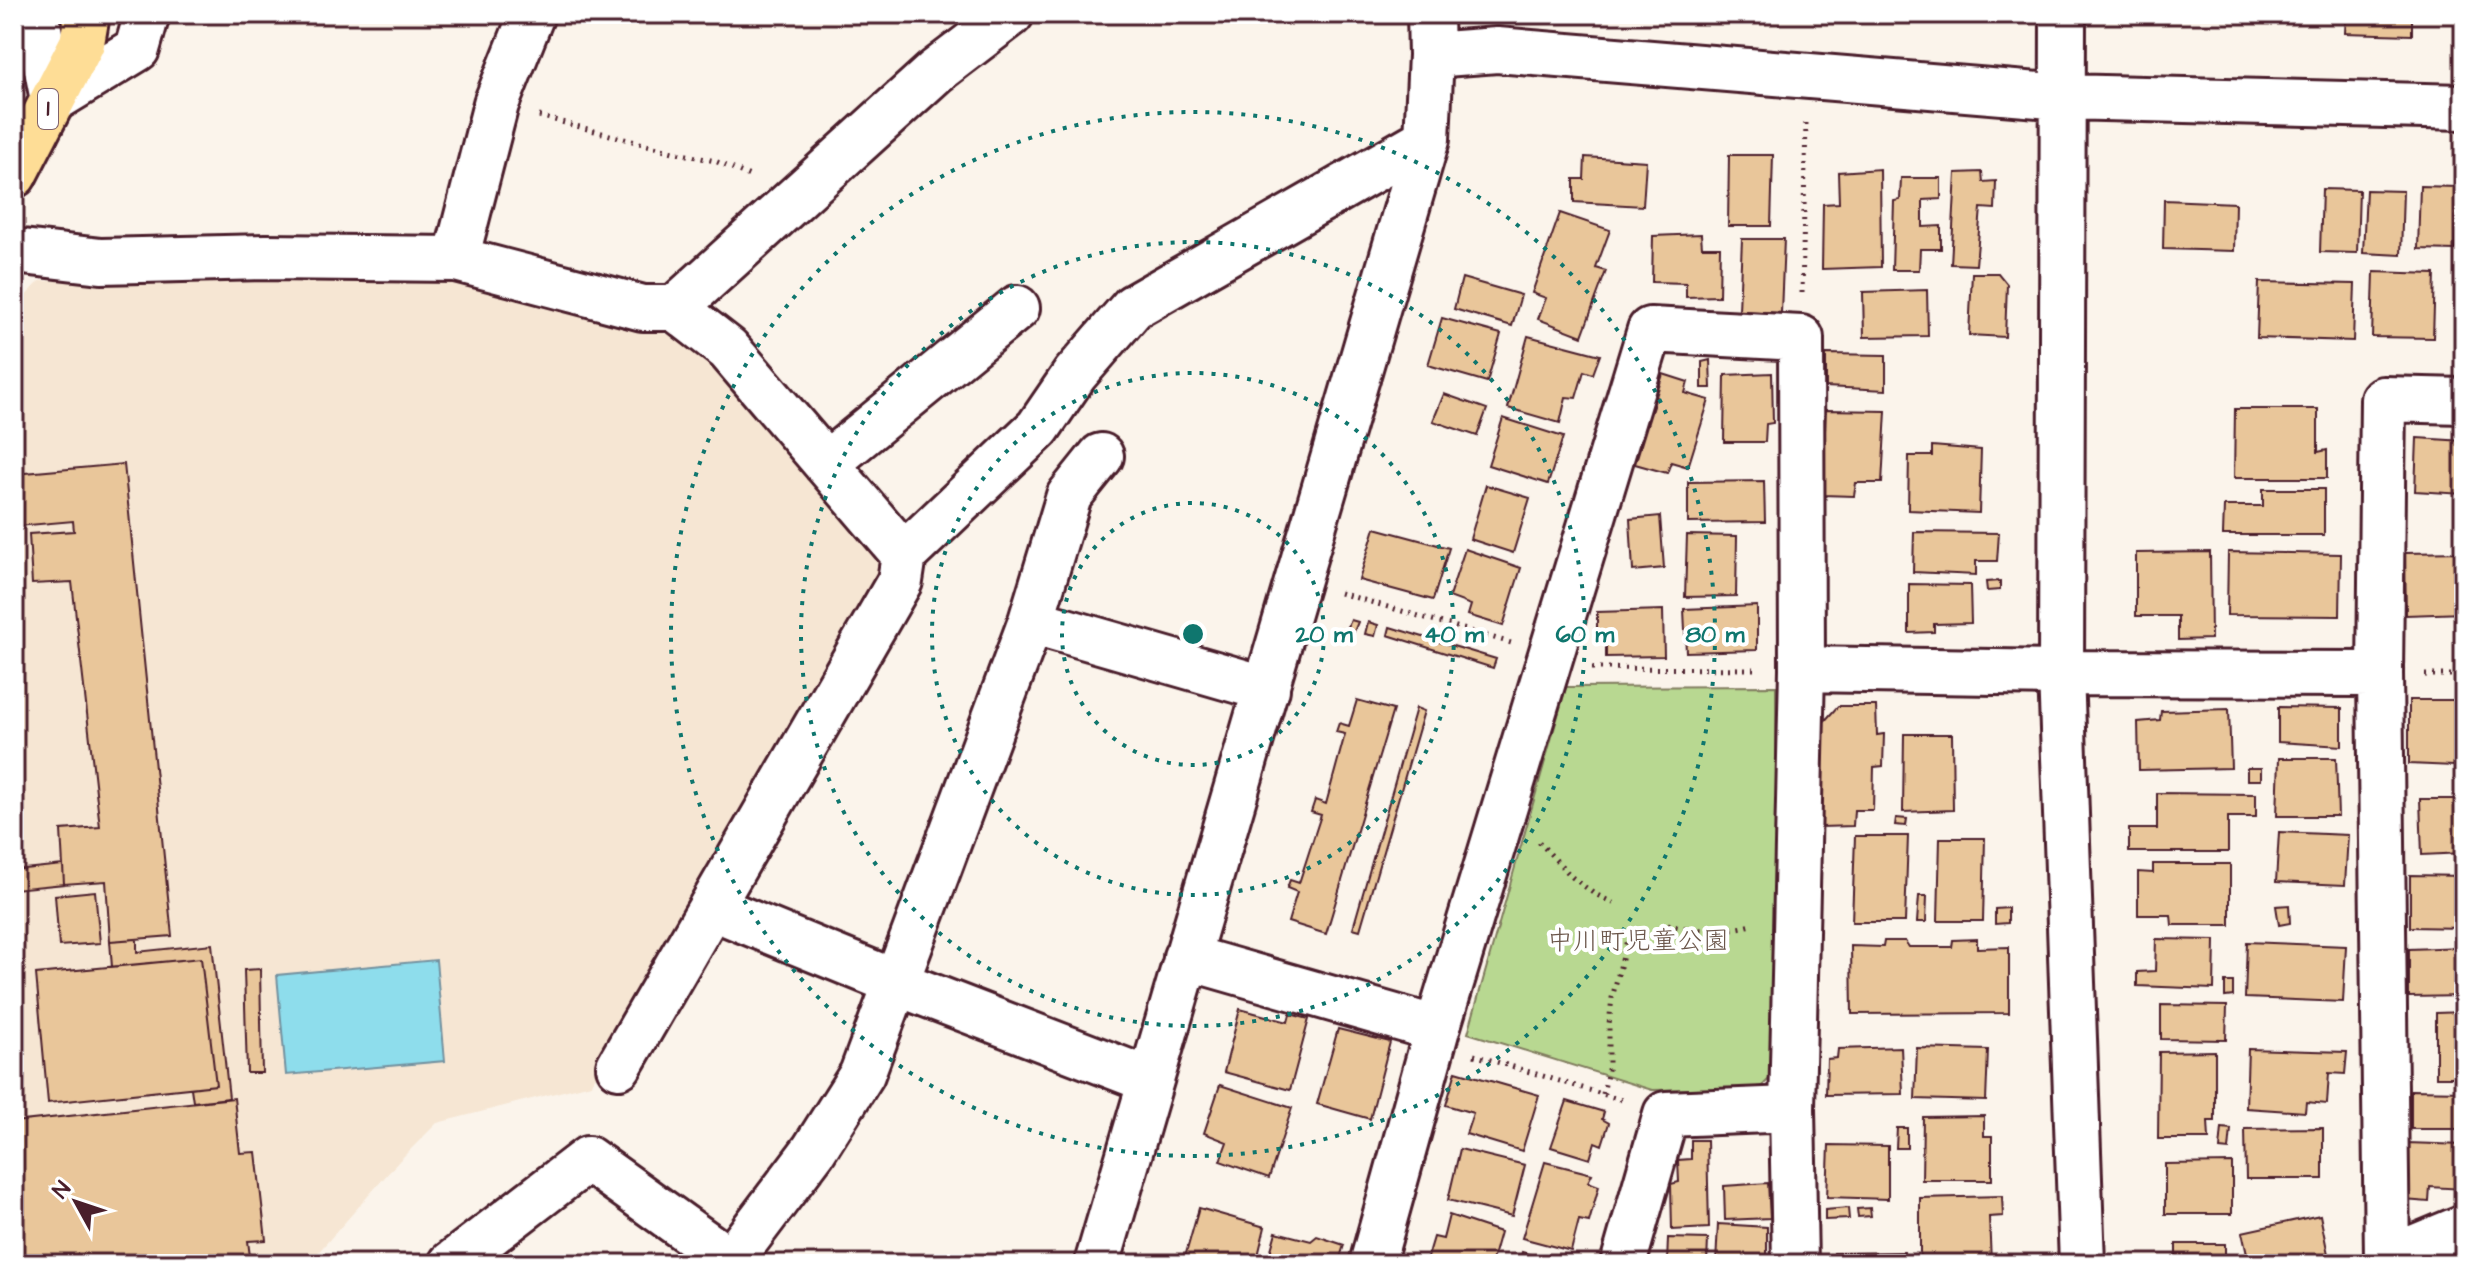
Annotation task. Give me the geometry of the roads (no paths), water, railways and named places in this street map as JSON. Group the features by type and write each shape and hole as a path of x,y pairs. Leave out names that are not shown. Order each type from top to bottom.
{"main road":[{"name":"1","path":"14,175 53,100 84,28"}],"street":[{"path":"36,14 53,100 137,49 147,14"},
{"path":"456,259 496,104 532,14"},
{"path":"675,308 935,72 1011,14"},
{"path":"2063,14 2061,673 2082,1264"},
{"path":"1097,1264 1427,139 1431,34 1497,50 2063,97 2464,107"},
{"path":"619,1066 900,581 904,555 1038,428 1075,374 1133,307 1427,139"},
{"path":"14,251 101,261 266,257 456,259 643,308 675,308 728,349 904,555"},
{"path":"826,464 1017,308"},
{"path":"1372,1264 1436,1036 1650,330 1801,338 1802,669 1792,1109 1795,1264"},
{"path":"2464,401 2383,399 2380,674 2387,1259 2464,1227"},
{"path":"451,1264 588,1159 729,1263 814,1150 862,1074 1031,621 1069,496 1101,456"},
{"path":"1031,621 1267,689"},
{"path":"1802,669 2380,674"},
{"path":"711,907 1149,1080"},
{"path":"1186,957 1436,1036"},
{"path":"1623,1264 1666,1114 1792,1109"}],"water":[{"path":"436,960 445,1061 286,1075 277,975"}],"park label":[{"name":"中川町児童公園","path":"1638,941"}]}
